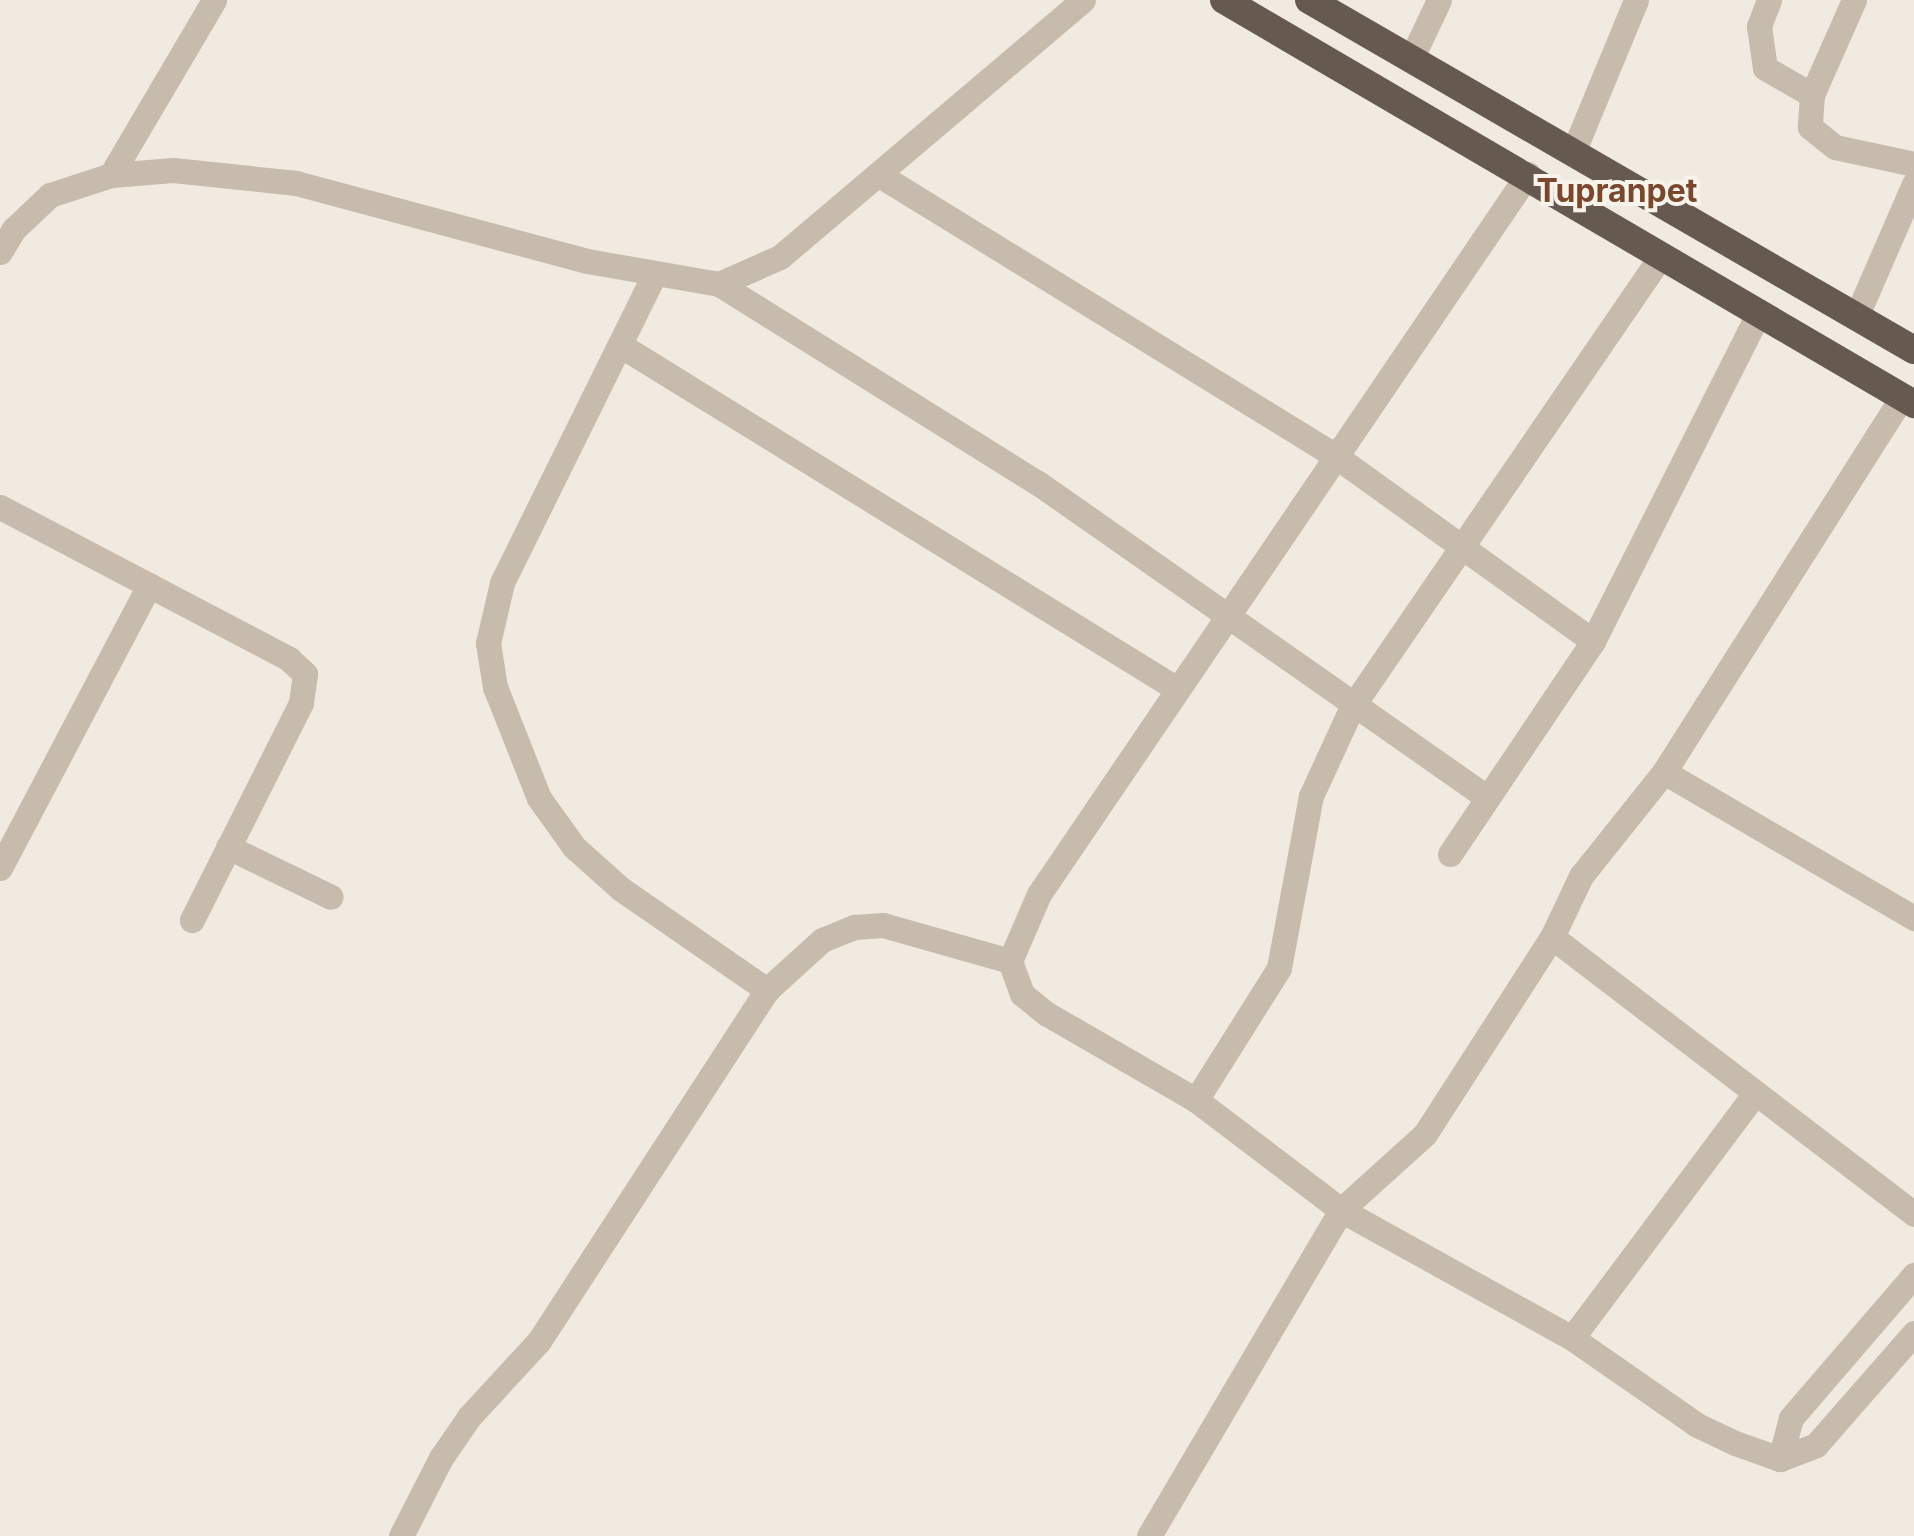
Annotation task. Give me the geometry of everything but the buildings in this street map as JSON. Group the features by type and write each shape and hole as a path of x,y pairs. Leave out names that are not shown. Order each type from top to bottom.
{"highway":[{"path":"1224,0 1528,174 1908,400"},
{"path":"1309,0 1914,350"}],"street":[{"path":"111,175 214,0"},
{"path":"719,284 780,257 881,176 1083,0"},
{"path":"1411,59 1440,0"},
{"path":"1574,150 1636,0"},
{"path":"1769,0 1760,26 1765,68 1812,95"},
{"path":"1854,0 1808,112 1819,138 1914,164"},
{"path":"0,252 14,228 50,196 111,175 174,170 296,183 653,277 719,284 1038,483 1352,708 1484,796"},
{"path":"1528,174 1224,614 1039,894 1010,961 1022,994 1048,1014 1196,1100 1341,1210 1572,1338 1697,1426 1780,1459 1816,1445 1914,1333"},
{"path":"881,176 1334,455 1593,641"},
{"path":"1857,315 1914,184"},
{"path":"1196,1100 1279,968 1311,796 1352,708 1662,256"},
{"path":"653,277 491,611 495,687 539,798 574,847 621,889 767,990"},
{"path":"1450,854 1484,796 1593,641 1759,312"},
{"path":"620,345 1177,689"},
{"path":"1150,1536 1341,1210 1425,1134 1552,938 1582,876 1664,772 1908,400"},
{"path":"0,508 289,659 305,674 301,702 192,920"},
{"path":"0,868 149,584"},
{"path":"1664,772 1914,918"},
{"path":"228,847 331,897"},
{"path":"402,1536 441,1458 468,1417 539,1341 767,990 822,940 854,927 882,925 1010,961"},
{"path":"1552,938 1914,1214"},
{"path":"1572,1338 1754,1095"},
{"path":"1780,1459 1791,1418 1914,1275"}],"district":[{"name":"Tupranpet","path":"1617,191"}]}
